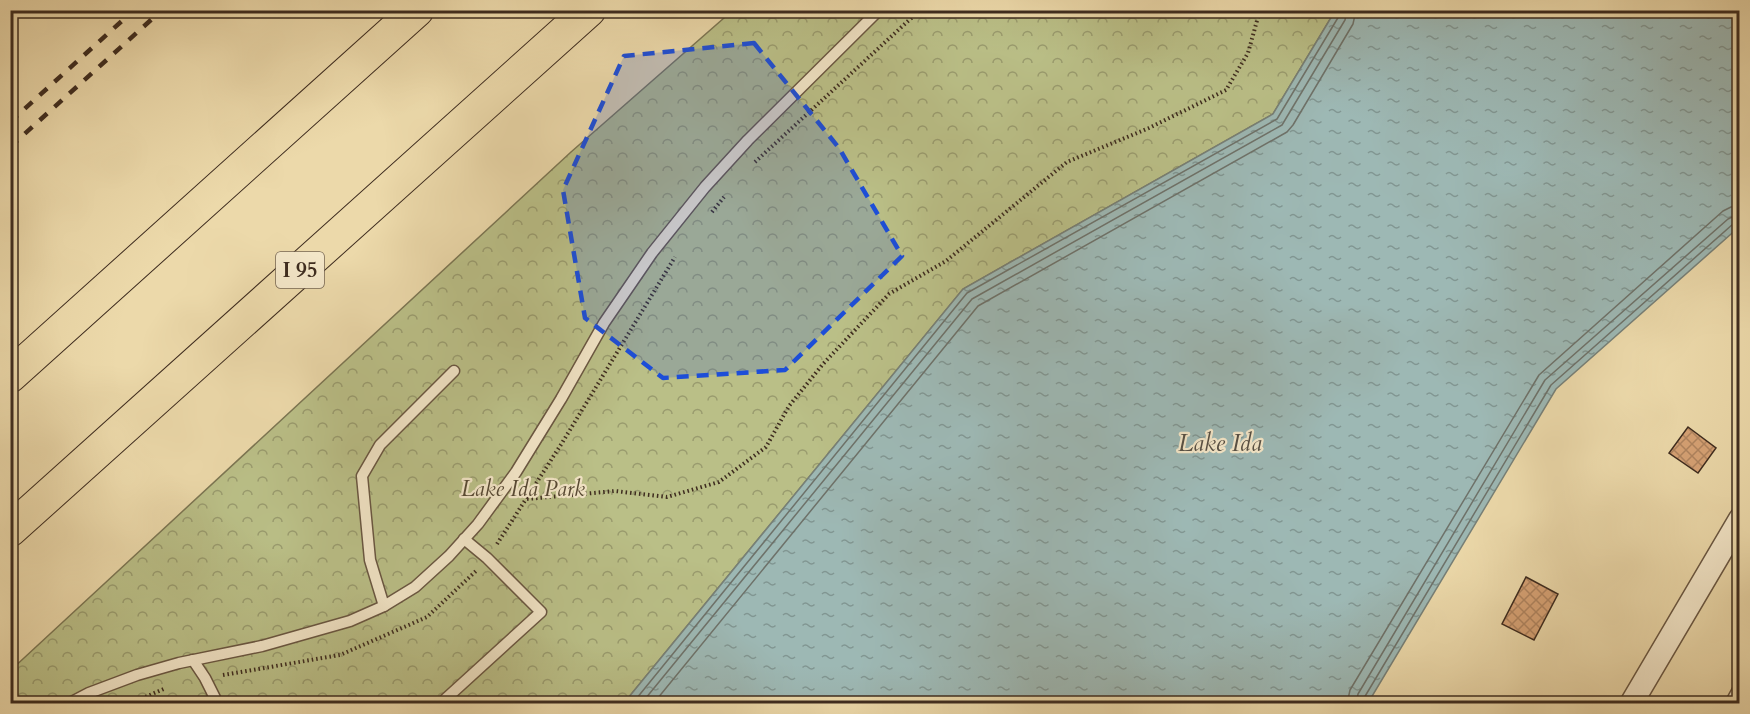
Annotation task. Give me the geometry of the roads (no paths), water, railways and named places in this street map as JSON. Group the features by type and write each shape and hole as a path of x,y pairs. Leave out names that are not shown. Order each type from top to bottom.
{"highway":[{"path":"10,376 417,10"},
{"name":"I 95","path":"10,530 589,10"}],"street":[{"path":"1631,704 1740,519"}],"lane":[{"path":"68,704 89,693 137,675 193,660 262,646 350,621 384,606 415,587 464,539 516,472 604,323 652,253 705,187 748,140 879,10"},
{"path":"384,606 370,560 362,476 380,445 454,370"},
{"path":"440,704 541,612 487,558 464,539"},
{"path":"193,660 218,704"},
{"path":"1730,704 1740,686"}],"water":[{"name":"Lake Ida","path":"1335,11 1740,11 1739,227 1556,389 1368,703 624,703 963,289 1273,114"}],"railway":[{"path":"10,122 134,10"},
{"path":"10,147 162,10"}],"park label":[{"name":"Lake Ida Park","path":"523,488"}]}
